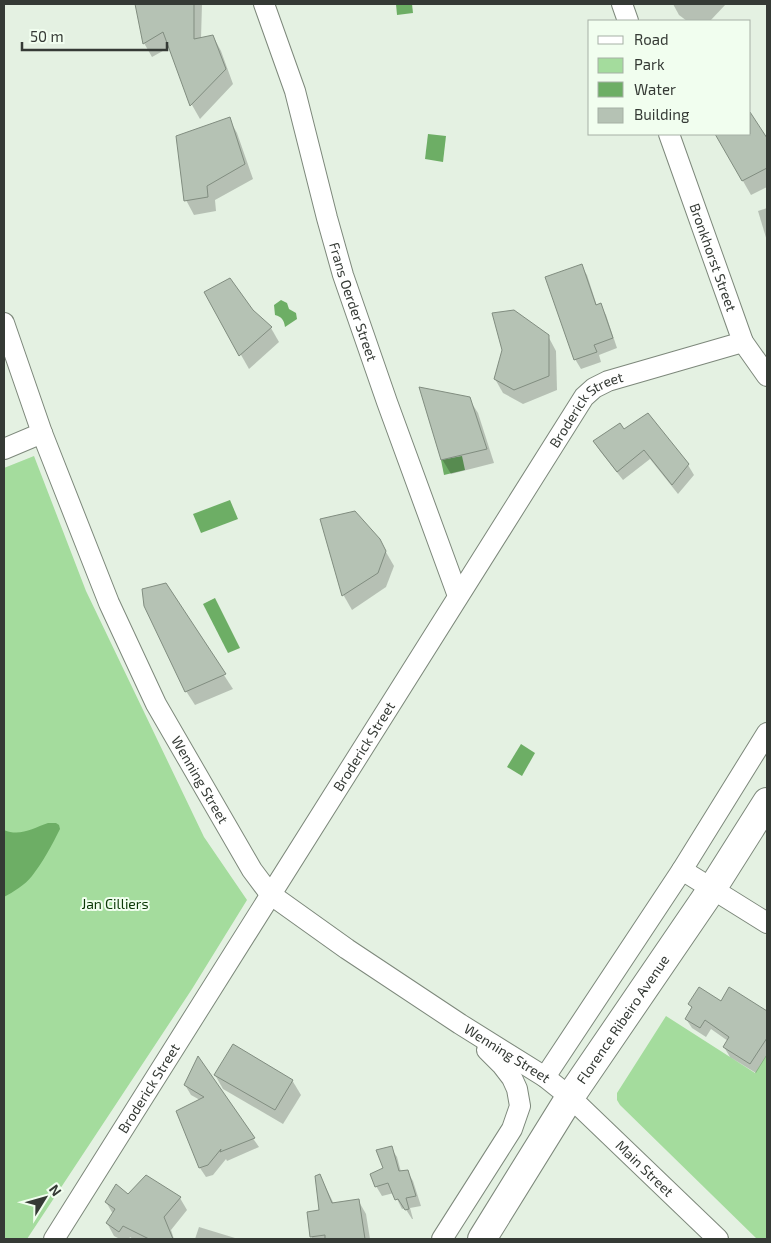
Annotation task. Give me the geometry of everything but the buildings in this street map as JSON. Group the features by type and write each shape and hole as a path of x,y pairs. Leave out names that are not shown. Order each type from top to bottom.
{"main road":[{"name":"Florence Ribeiro Avenue","path":"482,1239 570,1097 712,889 767,802"}],"street":[{"name":"Frans Oerder Street","path":"264,4 295,91 343,275 458,596"},
{"path":"622,4 628,20"},
{"name":"Bronkhorst Street","path":"669,135 744,342 767,376"},
{"name":"Wenning Street","path":"4,324 42,433 109,603 156,704 252,870 270,894 347,949 460,1024 545,1077 570,1097"},
{"name":"Broderick Street","path":"54,1239 577,407 594,388 614,379 744,342"},
{"path":"4,449 42,433"},
{"path":"545,1077 682,870 767,733"},
{"path":"682,870 767,923"},
{"path":"442,1239 512,1129 520,1106 517,1089 512,1078 502,1065 460,1024"},
{"name":"Main Street","path":"570,1097 718,1239"}],"green space":[{"name":"Jan Cilliers","path":"34,456 86,591 204,837 247,900 192,989 27,1239 4,1239 4,468"},
{"path":"666,1016 755,1073 767,1054 767,1239 757,1239 617,1100 617,1093"}],"water":[{"path":"396,4 412,4 413,13 397,15"},
{"path":"428,134 446,136 443,162 425,159"},
{"path":"281,300 287,303 289,309 296,313 297,319 285,327 282,319 275,315 274,305"},
{"path":"462,456 465,470 444,475 441,460"},
{"path":"230,500 238,519 201,533 193,514"},
{"path":"215,598 240,648 228,653 203,604"},
{"path":"521,744 535,753 522,776 507,767"},
{"path":"48,823 56,823 60,829 47,853 29,879 4,897 4,830 16,833"}]}
